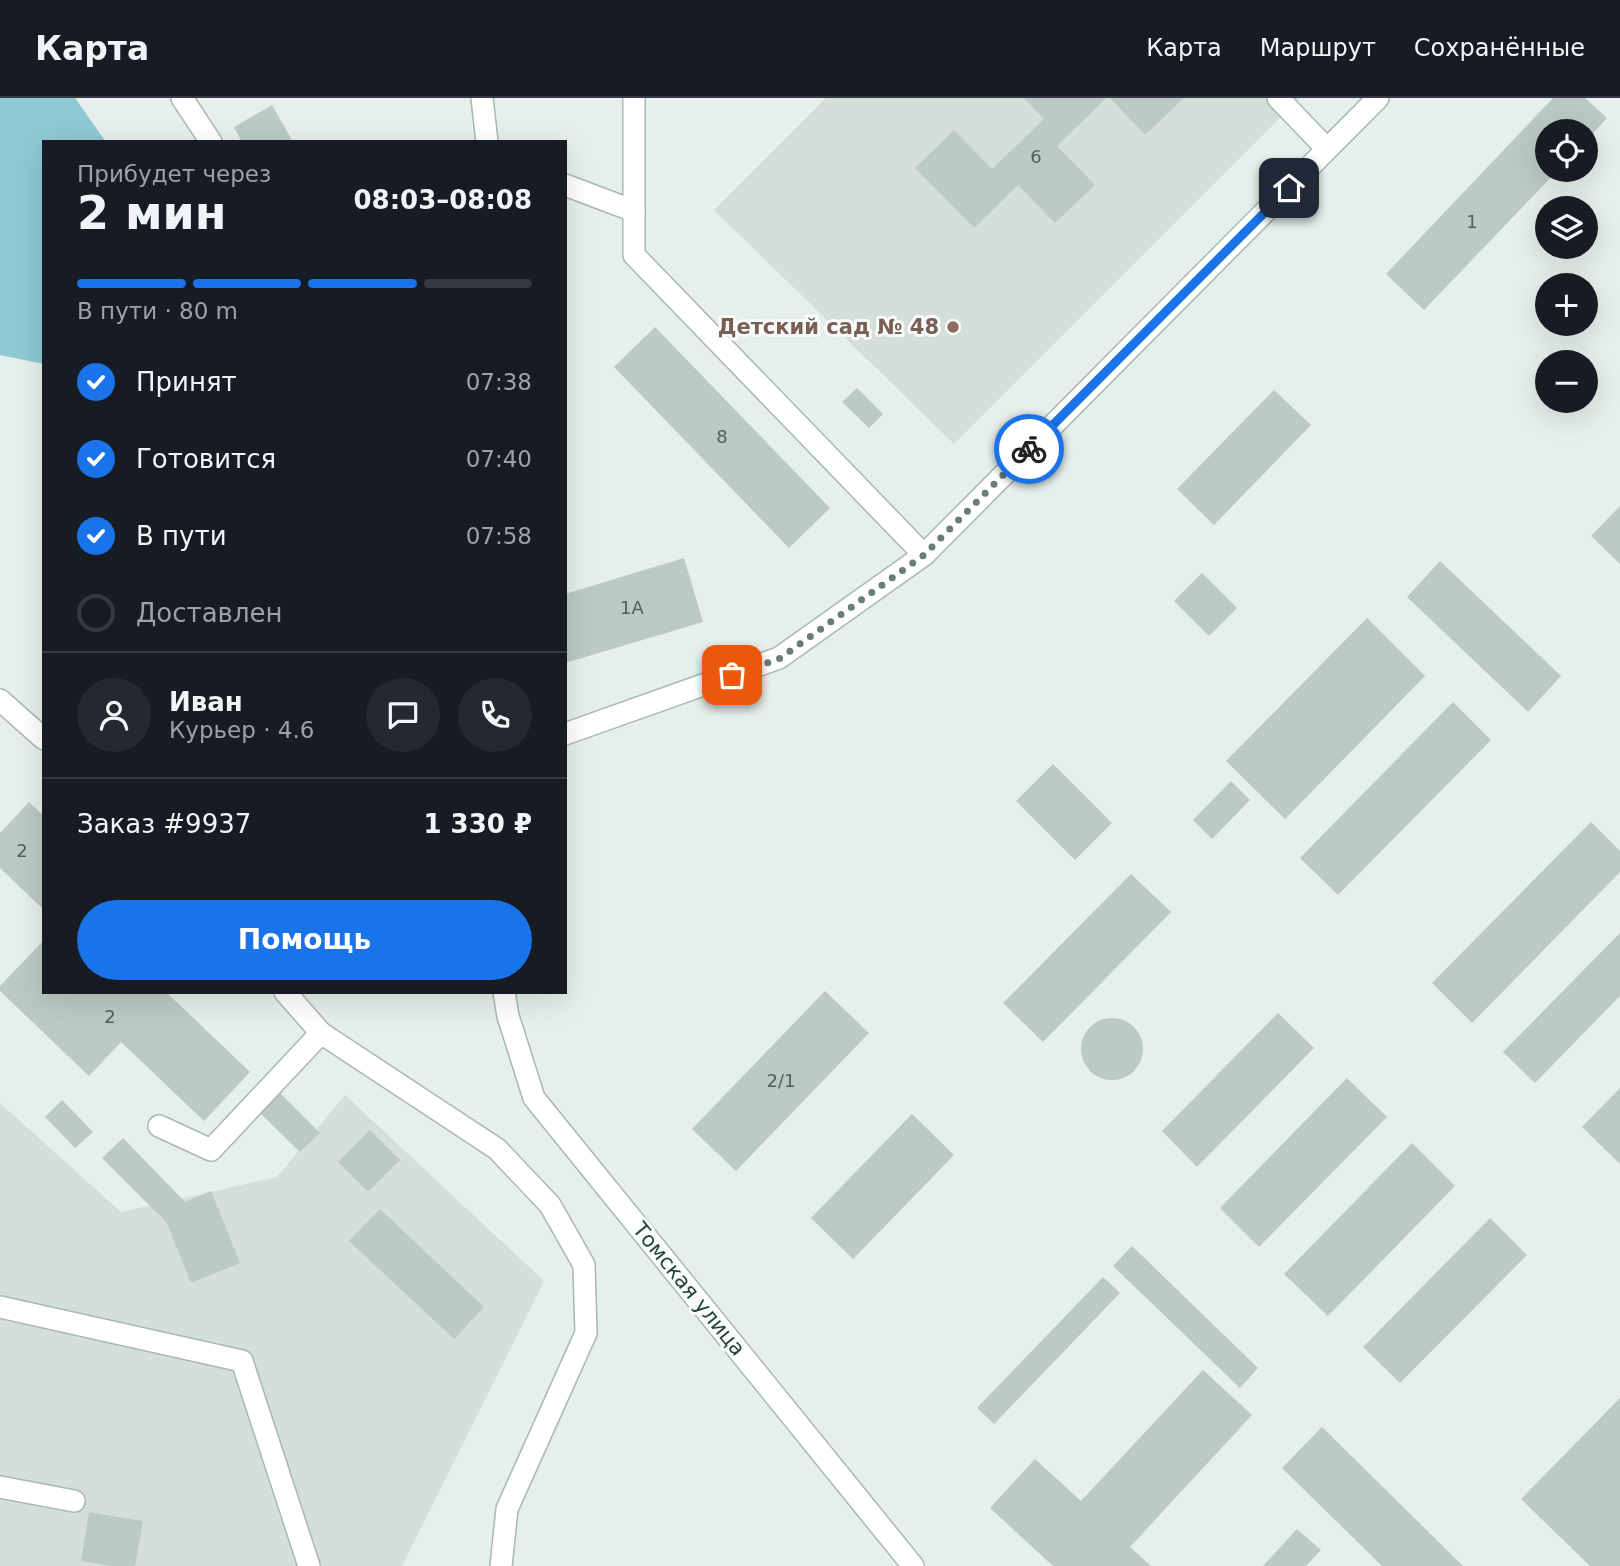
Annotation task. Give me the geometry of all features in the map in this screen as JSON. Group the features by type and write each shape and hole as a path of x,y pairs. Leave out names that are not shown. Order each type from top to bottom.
{"street":[{"path":"182,98 210,140"},
{"path":"482,98 487,140"},
{"path":"634,98 634,255 924,555"},
{"path":"1278,98 1327,149"},
{"path":"567,733 779,659 924,555 1378,98"},
{"path":"567,186 634,211"},
{"path":"0,700 42,737"},
{"path":"287,994 321,1032 497,1149 550,1205 584,1265 586,1333 507,1509 501,1566"},
{"name":"Томская улица","path":"504,994 508,1016 534,1098 913,1566"},
{"path":"159,1126 211,1150 321,1032"},
{"path":"0,1307 242,1361 309,1566"},
{"path":"0,1488 74,1501"}],"shaded area":[{"name":"Детский сад № 48","path":"826,98 1300,98 954,444 714,210"},
{"path":"345,1095 544,1281 402,1566 0,1566 0,1103 121,1212 277,1177"}],"water":[{"path":"0,98 75,98 105,140 42,140 42,364 0,355"}],"building":[{"path":"1024,98 1106,98 1057,146 1095,185 1055,223 1018,185 974,228 915,168 954,130 992,169 1044,119"},
{"path":"1110,98 1184,98 1145,135"},
{"path":"1553,98 1585,98 1607,118 1598,128 1598,119 1535,119 1535,182 1547,182 1424,310 1386,274"},
{"path":"272,105 292,140 241,140 234,127"},
{"path":"655,327 830,508 789,548 614,367"},
{"path":"857,388 883,414 869,428 842,402"},
{"path":"1274,390 1311,425 1214,525 1177,489"},
{"path":"1620,506 1620,564 1591,536"},
{"path":"684,558 703,622 567,662 567,593"},
{"path":"1440,561 1561,676 1528,712 1407,597"},
{"path":"1202,573 1237,608 1209,636 1174,601"},
{"path":"1367,618 1425,676 1285,819 1226,761"},
{"path":"1453,702 1491,740 1338,895 1300,858"},
{"path":"1053,764 1112,823 1075,860 1016,801"},
{"path":"1231,781 1250,800 1212,839 1193,820"},
{"path":"29,802 42,814 42,908 0,868 0,833"},
{"path":"1591,822 1620,851 1620,872 1472,1023 1432,983"},
{"path":"1131,874 1171,912 1043,1042 1003,1003"},
{"path":"1620,933 1620,996 1535,1083 1503,1052"},
{"path":"42,942 42,994 168,994 250,1072 204,1121 121,1042 89,1076 0,991 0,986"},
{"path":"825,991 869,1033 736,1171 692,1129"},
{"path":"1278,1013 1314,1048 1197,1167 1162,1131"},
{"path":"1106,1018 1118,1018 1134,1027 1141,1037 1141,1061 1134,1071 1118,1080 1106,1080 1095,1075 1086,1066 1081,1055 1081,1043 1086,1032 1095,1023"},
{"path":"1347,1078 1387,1117 1259,1247 1220,1208"},
{"path":"1620,1088 1620,1164 1582,1127"},
{"path":"276,1089 320,1133 300,1152 256,1109"},
{"path":"62,1100 93,1132 75,1148 45,1117"},
{"path":"912,1114 954,1155 853,1259 811,1218"},
{"path":"370,1130 400,1160 368,1192 338,1162"},
{"path":"123,1138 185,1202 211,1191 240,1263 191,1283 167,1223 102,1158"},
{"path":"1412,1143 1455,1186 1328,1316 1284,1274"},
{"path":"380,1209 484,1307 454,1339 349,1241"},
{"path":"1490,1218 1527,1255 1400,1383 1363,1347"},
{"path":"1132,1246 1258,1368 1240,1388 1113,1266"},
{"path":"1103,1277 1120,1293 994,1424 977,1408"},
{"path":"1203,1370 1252,1415 1130,1547 1151,1566 1053,1566 990,1508 1035,1459 1081,1501"},
{"path":"1620,1398 1620,1566 1590,1566 1521,1499"},
{"path":"1322,1427 1463,1566 1382,1566 1282,1468"},
{"path":"89,1512 143,1521 135,1566 112,1566 81,1561"},
{"path":"1297,1529 1321,1550 1306,1566 1263,1566"}],"way so far":[{"path":"732,675 779,659 924,555 1029,449"}],"place":[{"name":"Детский сад № 48","path":"953,327"}],"route":[{"path":"1029,449 1289,188"}]}
